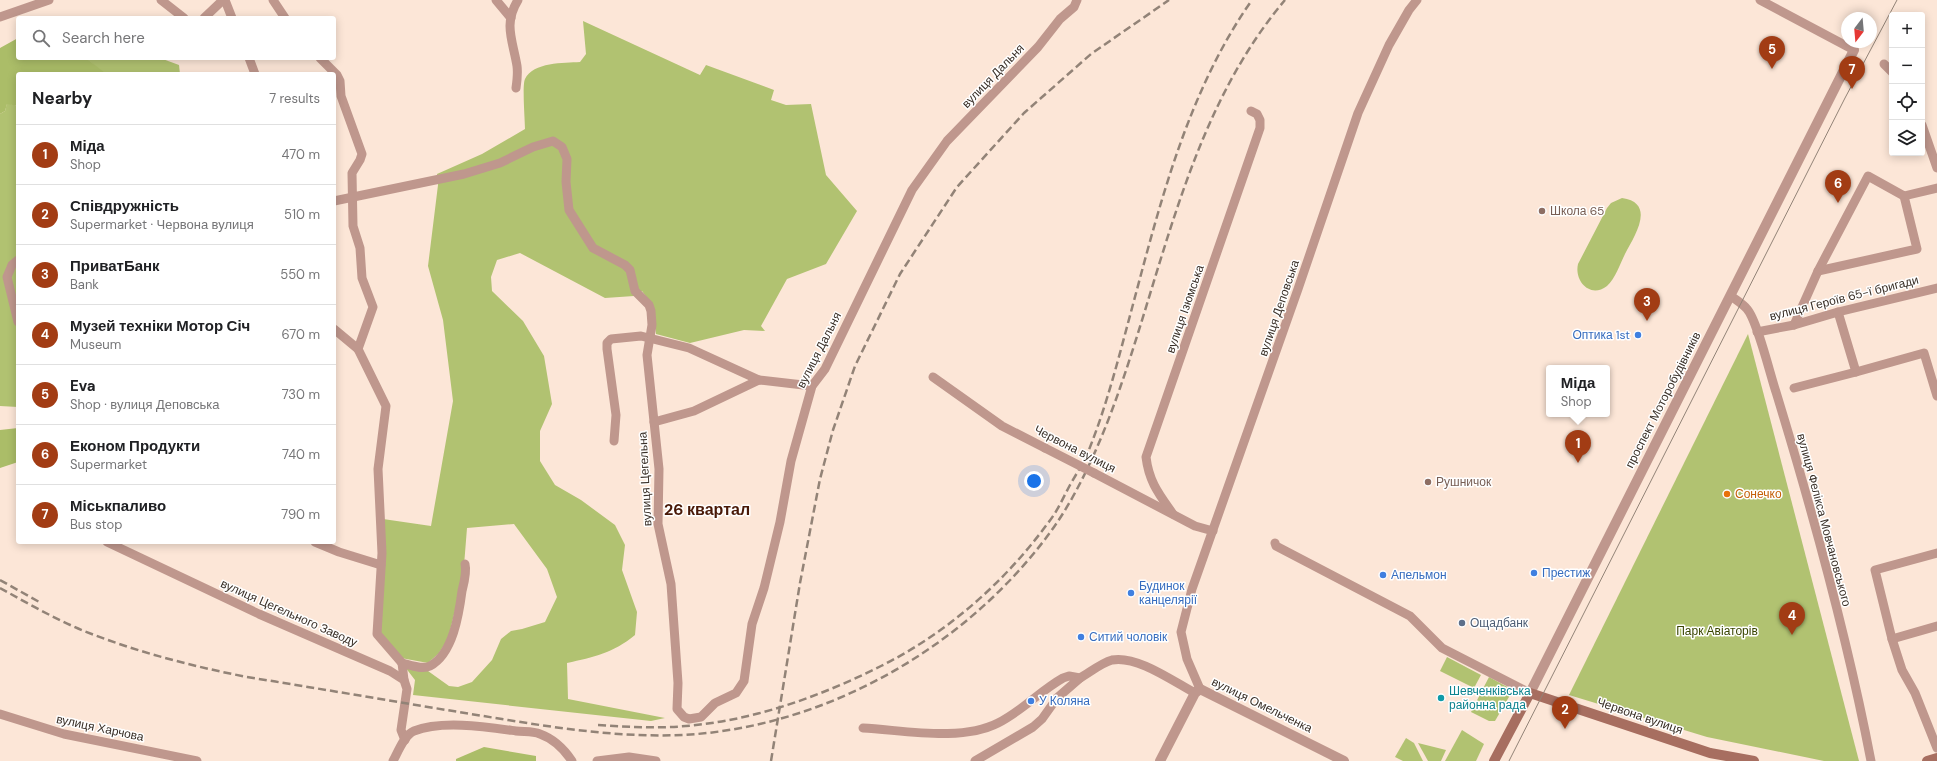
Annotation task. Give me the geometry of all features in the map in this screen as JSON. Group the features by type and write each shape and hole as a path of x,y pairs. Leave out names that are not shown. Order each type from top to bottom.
{"main road":[{"name":"проспект Моторобудівників","path":"1494,761 1530,693"},
{"name":"Червона вулиця","path":"1530,693 1710,753 1754,761"},
{"path":"1927,761 1937,758"}],"street":[{"path":"0,17 49,0"},
{"path":"161,0 181,16"},
{"path":"206,16 224,0 231,16"},
{"path":"273,0 284,16"},
{"path":"496,0 511,18"},
{"path":"516,88 517,67 509,36 512,10 518,0"},
{"name":"вулиця Дальня","path":"684,717 690,719 704,715 715,703 736,693 744,682 752,624 764,588 780,522 791,461 812,386 825,369 912,190 947,141 1038,47 1060,19 1074,7 1077,0"},
{"name":"вулиця Деповська","path":"1181,632 1192,589 1298,289 1358,112 1389,45 1409,10 1417,0"},
{"path":"1760,0 1854,50"},
{"name":"проспект Моторобудівників","path":"1530,693 1854,50"},
{"path":"250,60 254,72"},
{"path":"322,60 334,72"},
{"path":"1884,64 1889,69"},
{"path":"336,74 340,81 341,96 362,154 352,173 352,226 360,248 362,278 373,307 358,349"},
{"name":"вулиця Ізюмська","path":"1174,514 1158,493 1148,474 1146,457 1260,128 1260,120 1257,114 1251,111"},
{"path":"1925,134 1937,168"},
{"name":"вулиця Цегельна","path":"353,196 464,174 500,162 533,147 553,140 562,147 567,159 566,182 569,210 593,248 625,265 630,270 635,291 649,305 651,311 652,326 646,355 659,469 658,524 671,584 678,683 677,709 684,717"},
{"path":"1794,325 1818,271 1868,176 1904,196 1937,188"},
{"path":"336,200 353,196"},
{"path":"336,207 353,196"},
{"path":"1818,271 1917,249 1904,196"},
{"path":"16,262 12,265 7,277 16,314"},
{"name":"вулиця Героїв 65-ї бригади","path":"1757,332 1794,325 1838,312 1937,288"},
{"name":"вулиця Фелікса Мовчановського","path":"1731,296 1748,309 1757,332 1801,479 1833,595 1859,700 1871,761"},
{"path":"1838,312 1856,372"},
{"path":"336,330 358,349 386,406 378,469 382,565 377,634 402,663 404,680 407,689 407,698 401,730 405,740"},
{"path":"614,440 616,415 607,343 611,339 633,336 650,338 689,348 759,380 812,386"},
{"path":"1794,388 1924,353 1937,396"},
{"name":"Червона вулиця","path":"933,377 1002,426 1195,526 1213,531"},
{"path":"654,422 694,411 759,380"},
{"name":"Червона вулиця","path":"1275,543 1276,546 1410,616 1442,648 1530,693"},
{"name":"вулиця Цегельного Заводу","path":"111,544 258,614 390,671 404,680"},
{"path":"320,544 339,552 382,565"},
{"path":"1937,553 1875,570 1892,639 1902,670 1915,693 1937,748"},
{"path":"402,663 421,667 429,666 441,655 451,640 458,618 465,564"},
{"path":"1892,639 1937,626"},
{"name":"вулиця Омельченка","path":"1181,632 1187,659 1198,691 1344,761"},
{"path":"975,761 1033,727 1042,719 1056,698 1080,678 1111,660 1124,659 1139,663 1198,691 1160,761"},
{"path":"862,728 940,733 970,733 998,723 1022,708 1063,678 1069,676 1080,678"},
{"name":"вулиця Харчова","path":"0,714 64,734 197,761"},
{"path":"393,761 405,740 412,732 440,726 480,726 539,733 551,739 565,750 572,761"},
{"path":"597,761 629,757 656,761"}],"green space":[{"path":"583,21 700,75 706,65 774,90 771,100 786,105 811,104 826,175 857,211 826,264 787,279 761,326 765,331 744,330 690,343 656,334 653,306 642,291 634,296 605,298 520,253 497,260 491,277 492,291 523,321 544,356 552,404 540,431 540,461 555,485 581,500 615,525 625,545 622,570 637,612 635,635 627,641 603,654 567,663 568,699 665,718 651,721 413,695 415,680 405,667 428,671 449,686 458,687 472,682 492,660 501,639 511,631 545,622 557,597 547,569 514,524 467,528 463,578 448,639 439,653 428,663 401,658 380,632 383,519 431,526 453,401 443,320 428,266 438,185 437,174 482,154 525,129 525,79 529,73 542,66 558,63 580,62 586,54"},
{"path":"16,39 16,60 89,60 104,72 16,72 16,106 7,104 5,111 0,114 0,48"},
{"path":"88,60 165,60 179,65 180,72 102,72"},
{"path":"7,103 16,105 16,407 0,406 0,114 5,111"},
{"path":"1622,198 1633,201 1638,206 1641,213 1640,222 1633,239 1610,283 1601,289 1589,289 1581,282 1578,276 1578,264 1607,208 1611,203"},
{"name":"Парк Авіаторів","path":"1748,334 1859,761 1824,761 1707,737 1569,695"},
{"path":"16,428 16,463 0,468 0,430"},
{"path":"1447,657 1481,675 1474,688 1440,671"},
{"path":"1489,677 1513,690 1495,721 1489,721 1471,712"},
{"path":"1462,730 1484,744 1476,761 1445,761"},
{"path":"1406,738 1414,743 1423,761 1403,761 1395,757"},
{"path":"1418,743 1446,750 1441,761 1428,761"},
{"path":"484,747 536,756 536,761 456,761 456,759"}],"tram line":[{"path":"1509,761 1845,98 1897,0"}],"railway":[{"path":"771,761 800,583 820,479 833,430 855,366 900,274 957,187 1024,113 1091,54 1169,0"},
{"path":"598,725 659,727 720,722 768,711 814,696 881,666 929,638 973,605 1013,566 1051,519 1086,457 1109,391 1151,239 1176,156 1191,115 1209,75 1229,37 1252,0"},
{"path":"0,588 52,616 104,639 144,652 205,668 247,677 499,719 584,731 640,735 697,734 749,726 800,713 850,693 898,669 942,639 984,606 1021,568 1054,527 1074,495 1092,460 1114,406 1168,236 1204,136 1226,88 1253,43 1285,0"},
{"path":"0,580 41,603"}],"place":[{"name":"Eva","path":"1772,69"},
{"name":"Міськпаливо","path":"1852,89"},
{"name":"Економ Продукти","path":"1838,203"},
{"name":"Школа 65","path":"1542,211"},
{"name":"ПриватБанк","path":"1647,321"},
{"name":"Оптика 1st","path":"1638,335"},
{"name":"Міда","path":"1578,463"},
{"name":"Рушничок","path":"1428,482"},
{"name":"Сонечко","path":"1727,494"},
{"name":"Престиж","path":"1534,573"},
{"name":"Апельмон","path":"1383,575"},
{"name":"Будинок канцелярії","path":"1131,593"},
{"name":"Ощадбанк","path":"1462,623"},
{"name":"Музей техніки Мотор Січ","path":"1792,635"},
{"name":"Ситий чоловік","path":"1081,637"},
{"name":"Шевченківська районна рада","path":"1441,698"},
{"name":"У Коляна","path":"1031,701"},
{"name":"Співдружність","path":"1565,729"}],"district":[{"name":"26 квартал","path":"707,509"}]}
